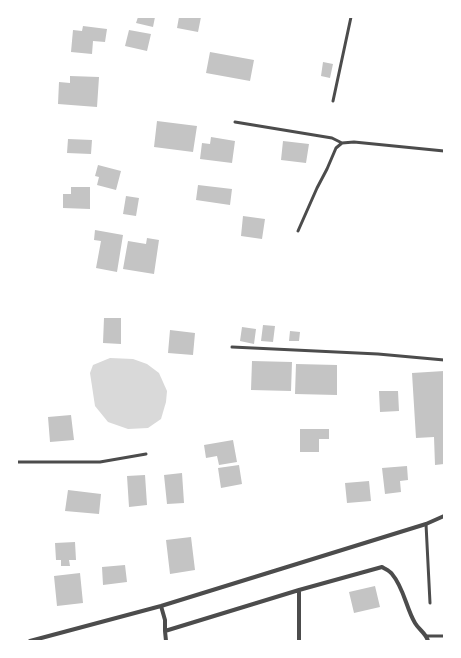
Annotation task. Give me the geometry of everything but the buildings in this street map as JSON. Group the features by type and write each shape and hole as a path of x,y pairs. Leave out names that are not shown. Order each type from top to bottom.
{"street":[{"path":"30,641 161,606 426,524 444,516"},
{"path":"165,631 299,590 382,567 392,573 400,586 416,624 427,639"},
{"path":"298,641 299,590"},
{"path":"161,606 165,620 166,641"}],"lane":[{"path":"333,101 351,17"},
{"path":"234,122 332,138 342,143 354,142 444,151"},
{"path":"298,231 336,148 342,143"},
{"path":"232,347 378,354 444,360"},
{"path":"17,462 100,462 146,454"},
{"path":"426,524 430,603"},
{"path":"427,639 444,636"}],"shaded area":[{"path":"110,358 133,359 147,364 159,373 167,391 166,402 161,419 148,428 128,429 108,422 95,406 90,373 93,365"}]}
